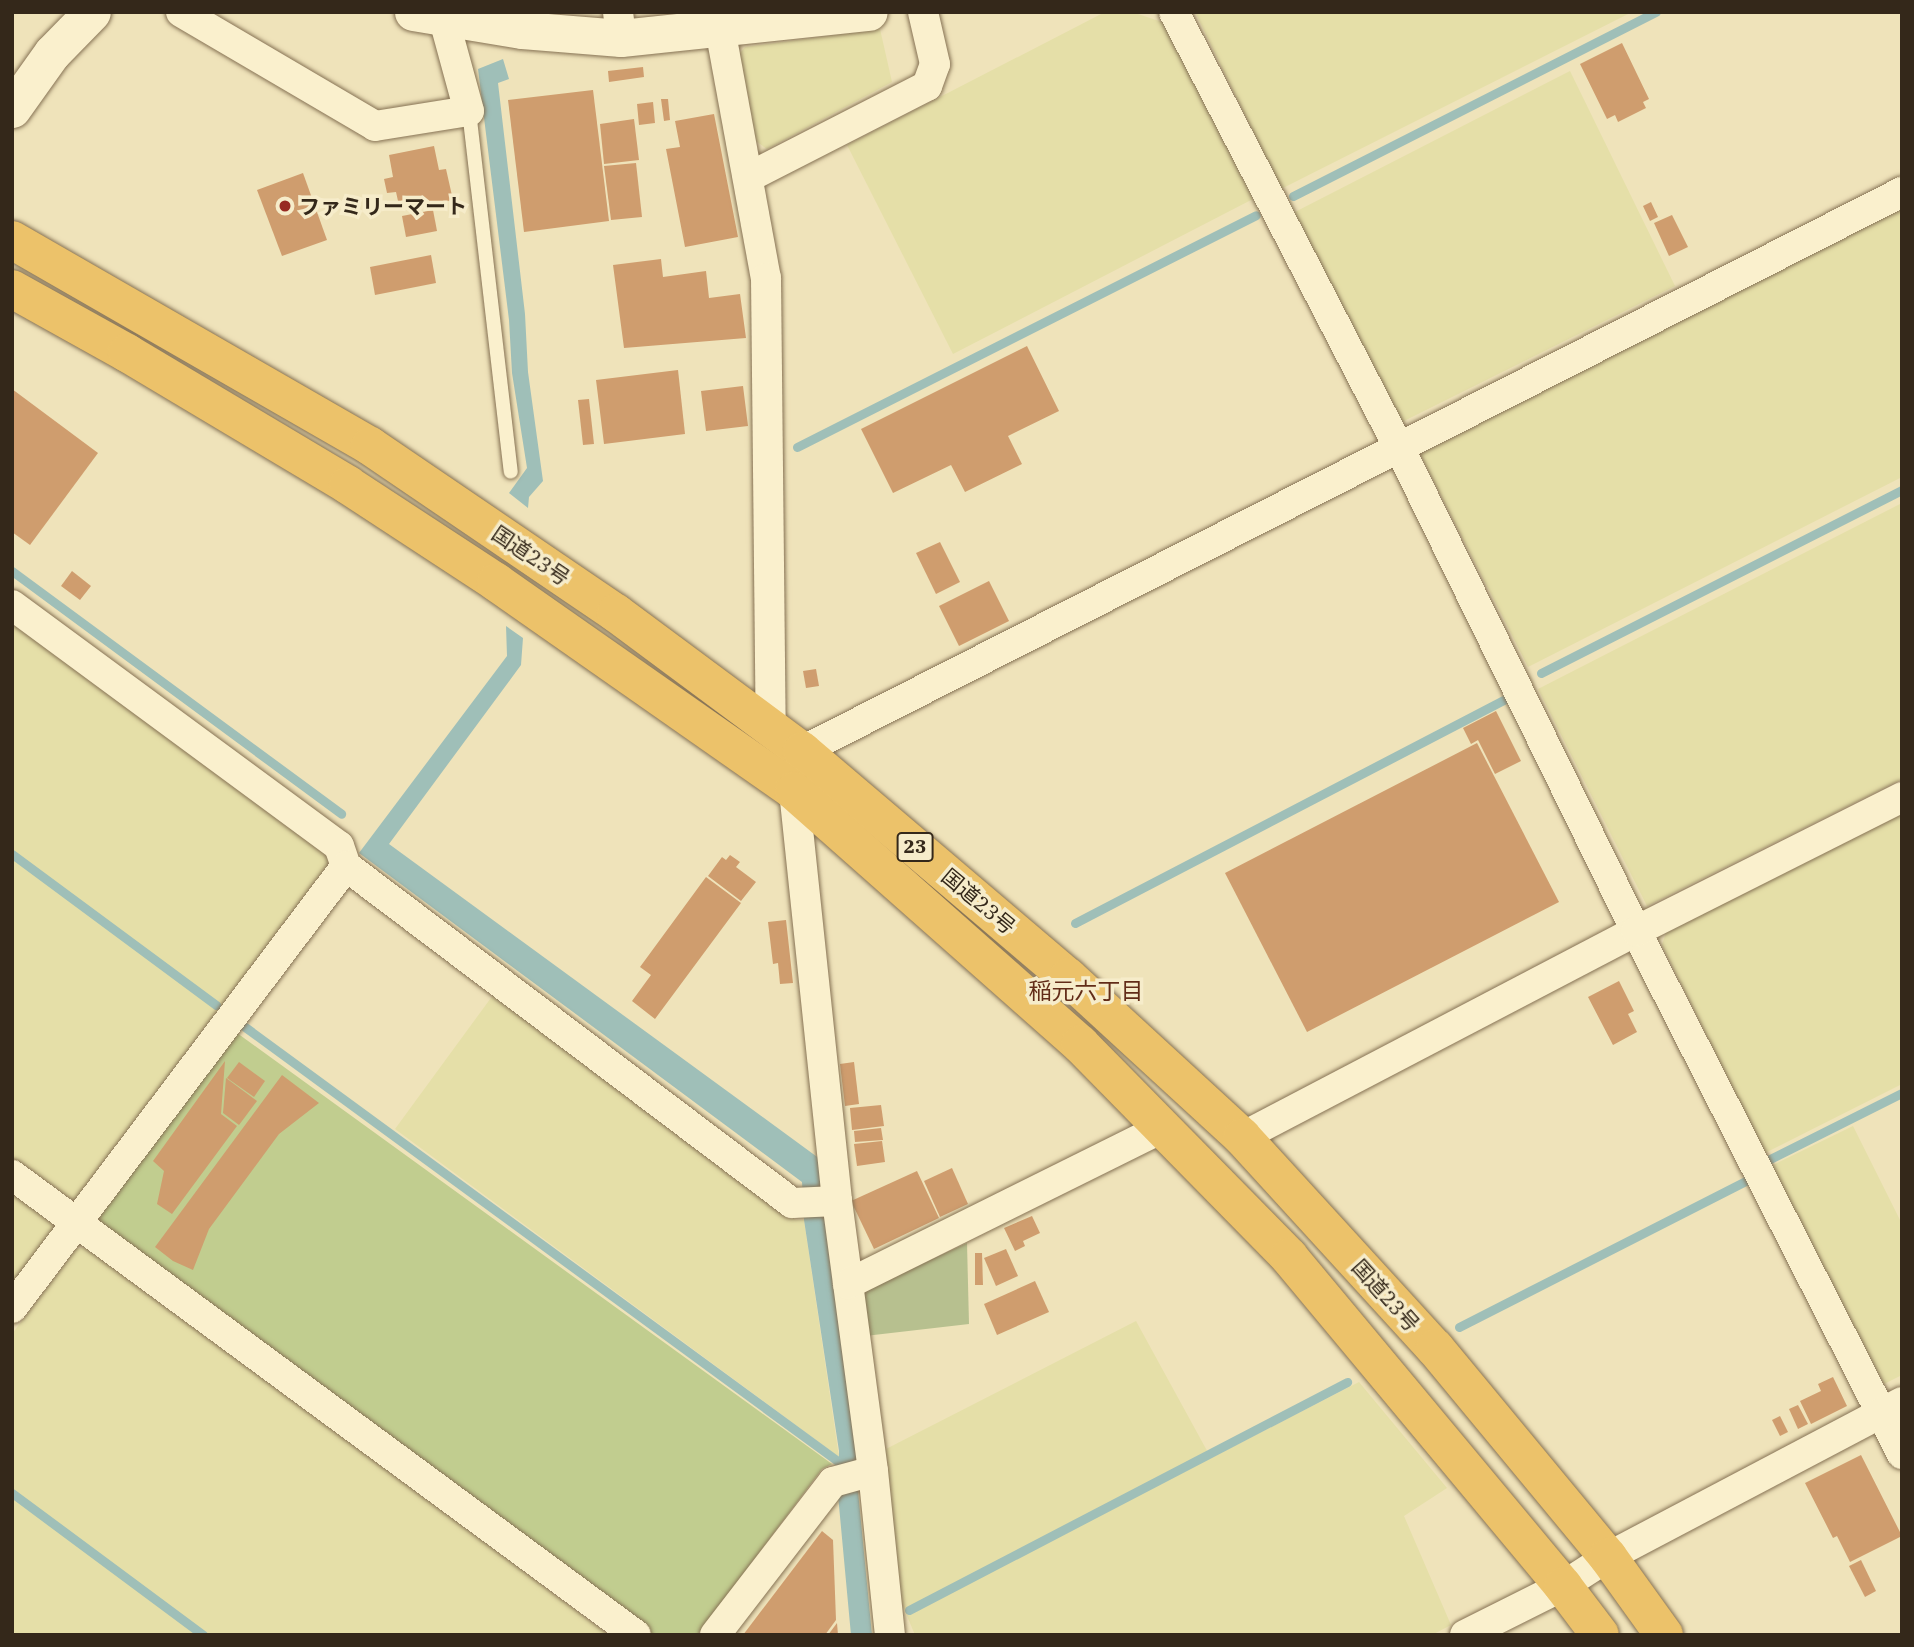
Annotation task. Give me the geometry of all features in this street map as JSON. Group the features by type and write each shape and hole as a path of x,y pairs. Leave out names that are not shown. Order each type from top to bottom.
{"highway":[{"name":"国道23号","path":"12,240 370,446 616,613 802,751 1068,976 1242,1137 1435,1349 1608,1557 1664,1635"},
{"name":"国道23号","path":"12,289 128,353 348,485 508,589 794,791 1080,1045 1289,1256 1563,1586 1600,1635"}],"street":[{"path":"12,109 52,53 92,12"},
{"path":"181,12 375,126 469,111 433,15"},
{"path":"433,15 522,30 869,12"},
{"path":"748,177 927,86 935,64 923,12"},
{"path":"1174,12 1400,449 1636,931 1891,1407 1902,1454"},
{"path":"718,21 766,278 771,727"},
{"path":"802,751 1902,192"},
{"path":"12,605 339,846 346,866 792,1203 837,1200"},
{"path":"794,791 837,1200 873,1471 890,1635"},
{"path":"1242,1137 1636,931 1902,797"},
{"path":"12,1308 346,866"},
{"path":"848,1284 1162,1128"},
{"path":"12,1175 636,1635"},
{"path":"1465,1635 1563,1586 1608,1557 1891,1407"},
{"path":"715,1635 833,1482 873,1471"}],"lane":[{"path":"469,111 511,472"}],"shaded area":[{"path":"1105,12 1132,12 1165,23 1253,199 953,354 847,145"},
{"path":"1195,12 1632,12 1281,189"},
{"path":"880,29 892,82 767,149 746,134 732,63 745,47"},
{"path":"1570,71 1675,286 1402,422 1293,213"},
{"path":"1902,208 1902,477 1528,667 1419,452"},
{"path":"1902,503 1902,779 1647,906 1538,689"},
{"path":"12,615 325,847 329,863 79,1198 71,1201 12,1158"},
{"path":"1902,811 1902,1084 1765,1153 1662,945 1667,930"},
{"path":"496,991 796,1220 804,1220 839,1457 395,1129"},
{"path":"1853,1126 1902,1224 1902,1375 1884,1384 1771,1166"},
{"path":"12,1188 54,1220 55,1233 12,1290"},
{"path":"90,1247 609,1635 12,1635 12,1334 76,1249"},
{"path":"1136,1321 1211,1458 1359,1382 1447,1488 1404,1516 1451,1625 1432,1635 915,1635 900,1599 884,1450"}],"green space":[{"path":"237,1033 832,1464 822,1469 697,1635 648,1635 102,1226 98,1216"},
{"path":"967,1243 969,1324 865,1336 861,1292"}],"water":[{"path":"503,59 509,79 498,83 525,314 528,372 543,481 529,497 528,508 509,493 527,468 512,373 509,320 478,69"},
{"path":"506,626 523,638 521,665 389,844 820,1159 863,1457 858,1491 872,1635 851,1635 838,1495 839,1451 804,1220 802,1182 359,853 507,656"}],"building":[{"path":"1622,43 1649,99 1643,102 1646,108 1618,122 1615,115 1607,119 1580,64"},
{"path":"643,67 644,77 609,82 608,71"},
{"path":"593,90 609,221 524,232 508,100"},
{"path":"661,99 668,99 670,120 664,121"},
{"path":"653,102 655,123 639,125 637,104"},
{"path":"714,114 738,237 685,247 666,149 680,147 675,121"},
{"path":"634,119 639,160 604,164 600,124"},
{"path":"434,146 439,170 446,169 453,200 400,210 396,192 387,193 384,179 393,177 389,155"},
{"path":"636,163 642,217 611,220 604,166"},
{"path":"303,173 327,240 282,256 257,190"},
{"path":"1651,202 1658,217 1650,221 1643,206"},
{"path":"433,210 437,231 406,237 402,216"},
{"path":"1672,215 1688,247 1669,256 1654,223"},
{"path":"431,255 436,283 375,295 370,267"},
{"path":"661,259 663,277 706,271 709,298 740,294 746,338 624,348 613,265"},
{"path":"1027,346 1059,411 1008,436 1022,464 965,492 951,465 893,493 861,429"},
{"path":"678,370 685,434 604,444 596,380"},
{"path":"743,386 748,426 706,431 701,391"},
{"path":"12,389 98,453 30,545 12,532"},
{"path":"589,399 594,444 583,445 578,400"},
{"path":"940,542 960,582 936,594 916,553"},
{"path":"72,571 91,586 80,600 61,586"},
{"path":"989,581 1009,621 959,646 939,606"},
{"path":"816,669 819,686 806,688 803,671"},
{"path":"1496,711 1521,761 1495,774 1478,740 1471,744 1463,728"},
{"path":"1477,743 1559,902 1307,1032 1225,873"},
{"path":"730,855 740,862 736,867 756,882 741,901 708,876 722,857 726,860"},
{"path":"706,877 741,903 655,1019 632,1001 651,975 640,967"},
{"path":"786,920 793,983 780,984 778,963 773,964 768,922"},
{"path":"1619,981 1634,1011 1628,1014 1637,1032 1613,1045 1588,997"},
{"path":"225,1061 221,1114 237,1126 172,1214 157,1204 164,1171 153,1161"},
{"path":"239,1062 265,1081 254,1097 227,1078"},
{"path":"854,1062 859,1104 845,1106 840,1064"},
{"path":"282,1075 319,1103 279,1134 209,1229 193,1270 173,1261 155,1247"},
{"path":"226,1078 257,1101 239,1125 223,1113"},
{"path":"881,1105 884,1126 852,1130 850,1108"},
{"path":"881,1128 883,1140 855,1142 854,1131"},
{"path":"882,1141 885,1162 857,1166 854,1144"},
{"path":"952,1168 968,1204 940,1217 924,1181"},
{"path":"917,1171 939,1218 874,1249 851,1201"},
{"path":"1032,1216 1040,1233 1023,1241 1025,1246 1015,1251 1004,1228"},
{"path":"1006,1249 1018,1276 996,1286 984,1258"},
{"path":"975,1253 982,1253 983,1285 975,1285"},
{"path":"1035,1281 1049,1312 997,1335 984,1304"},
{"path":"1833,1377 1847,1406 1811,1424 1800,1401 1821,1391 1818,1384"},
{"path":"1798,1405 1808,1424 1798,1429 1789,1409"},
{"path":"1780,1416 1788,1432 1780,1436 1772,1420"},
{"path":"1861,1455 1902,1536 1850,1562 1837,1536 1833,1538 1805,1483"},
{"path":"822,1531 833,1540 836,1620 825,1635 743,1635"},
{"path":"1861,1560 1876,1591 1865,1597 1849,1566"},
{"path":"837,1623 838,1635 828,1635"}],"waterway":[{"path":"1293,196 1656,12"},
{"path":"797,447 1256,215"},
{"path":"1541,673 1902,490"},
{"path":"12,571 341,814"},
{"path":"1075,923 1503,700"},
{"path":"12,854 216,1005"},
{"path":"245,1027 839,1462"},
{"path":"1768,1160 1902,1093"},
{"path":"1459,1327 1750,1179"},
{"path":"909,1610 1347,1382"},
{"path":"12,1493 203,1635"}],"place":[{"name":"ファミリーマート","path":"285,206"}],"district":[{"name":"稲元六丁目","path":"1086,990"}]}
